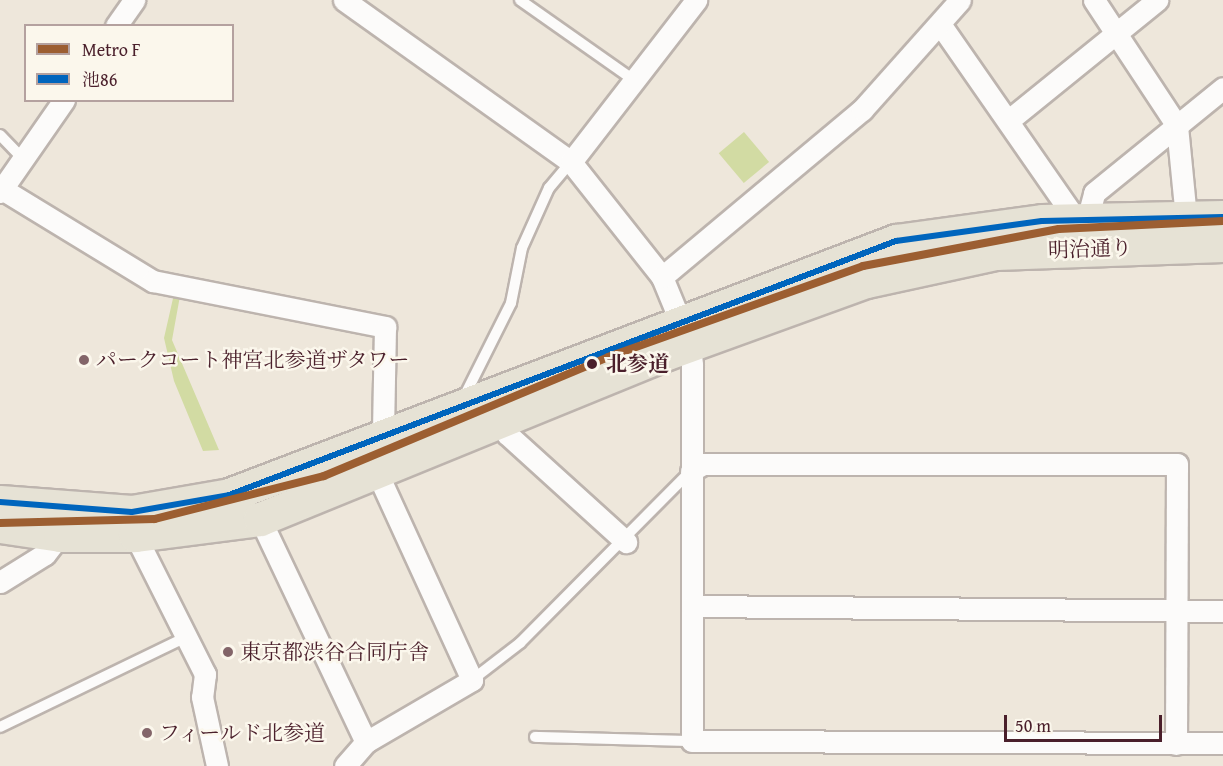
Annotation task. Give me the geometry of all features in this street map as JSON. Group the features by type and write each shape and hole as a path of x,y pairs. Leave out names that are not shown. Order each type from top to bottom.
{"main road":[{"name":"明治通り","path":"0,526 60,535 135,535 260,519 375,468 499,419 896,240 966,227 1081,220 1223,217"},
{"name":"明治通り","path":"0,502 122,512 201,502 460,405 686,333 866,281 961,258 1223,245"}],"street":[{"path":"117,24 134,0"},
{"path":"344,0 571,162 662,277 686,333 691,471 692,741 1223,743"},
{"path":"571,162 696,0"},
{"path":"662,277 862,110 960,0"},
{"path":"1094,0 1177,126 1186,218"},
{"path":"1009,120 1157,0"},
{"path":"940,24 1081,220 1094,193 1223,88"},
{"path":"63,102 1,190 153,281 385,327 383,433"},
{"path":"499,419 507,434 626,542"},
{"path":"691,471 703,464 1177,464 1176,744"},
{"path":"345,766 366,742 472,680 375,468"},
{"path":"260,519 366,742"},
{"path":"0,582 45,554 60,535"},
{"path":"135,535 205,674 202,696 217,766"},
{"path":"692,606 1223,610"}],"lane":[{"path":"520,0 634,80"},
{"path":"0,135 23,159"},
{"path":"460,405 511,303 522,248 549,188 571,162"},
{"path":"472,680 520,643 575,582 626,542 675,482 691,471"},
{"path":"0,727 186,637"},
{"path":"535,737 692,741"}],"green space":[{"path":"744,132 769,162 744,183 719,153"},
{"path":"174,294 180,296 172,340 219,450 203,451 174,381 164,338"}],"metro line":[{"name":"F","path":"0,523 155,519 324,476 608,357 863,266 1059,229 1223,221"}],"transit line":[{"name":"池86","path":"0,502 132,512 229,495 896,241 1042,221 1223,217"}],"place":[{"name":"パークコート神宮北参道ザタワー","path":"84,360"},
{"name":"北参道","path":"592,364"},
{"name":"東京都渋谷合同庁舎","path":"228,652"},
{"name":"フィールド北参道","path":"147,733"}]}
